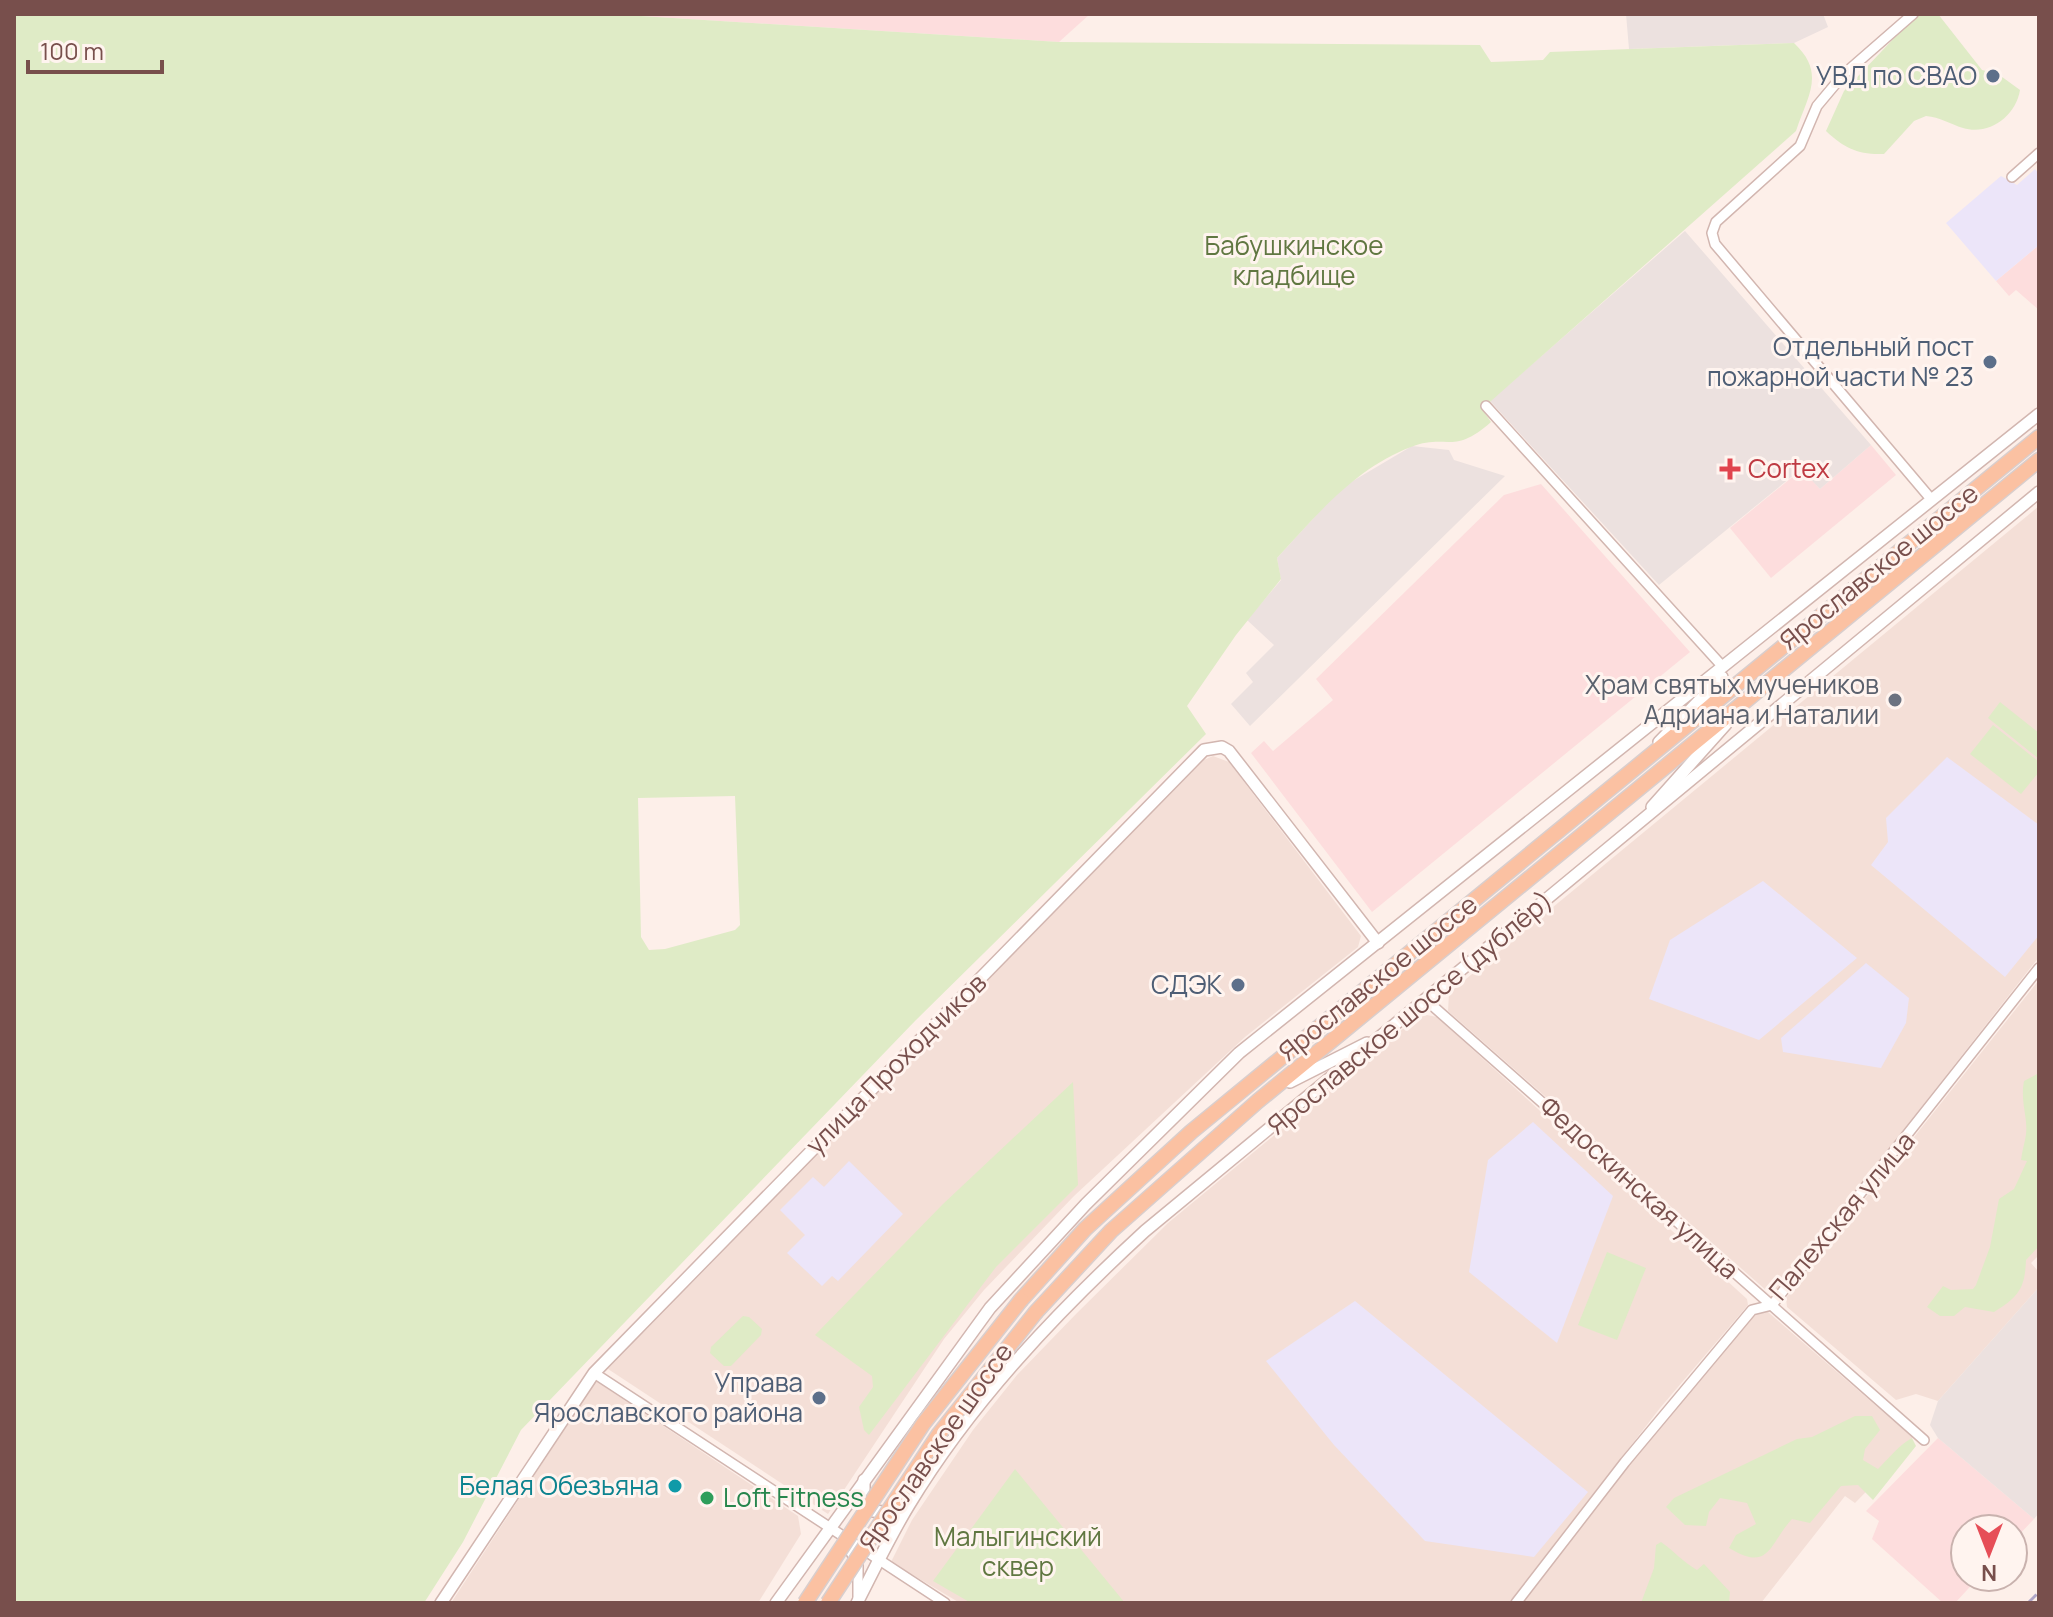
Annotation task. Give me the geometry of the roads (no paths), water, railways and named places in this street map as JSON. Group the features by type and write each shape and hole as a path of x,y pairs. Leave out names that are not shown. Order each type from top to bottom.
{"main road":[{"name":"Ярославское шоссе","path":"805,1603 923,1424 1021,1300 1085,1229 1191,1132 2039,437"},
{"name":"Ярославское шоссе","path":"828,1603 939,1434 1036,1312 1120,1222 1258,1101 2039,460"}],"street":[{"path":"1913,14 1828,92 1817,106 1800,146 1716,222 1712,233 1715,244 1931,499"},
{"path":"2012,177 2039,153"},
{"path":"1486,406 1723,667"},
{"path":"776,1603 836,1531 865,1476 990,1308 1086,1204 1239,1053 2039,414"},
{"name":"Ярославское шоссе (дублёр)","path":"857,1603 909,1505 972,1416 1049,1324 1092,1279 1145,1231 2039,492"},
{"path":"1643,761 1746,649"},
{"path":"1637,826 1751,694"},
{"name":"улица Проходчиков","path":"441,1603 594,1373 1204,750 1222,747 1229,751 1378,943"},
{"name":"Палехская улица","path":"1516,1603 1645,1437 1752,1310 1772,1305 2039,968"},
{"name":"Федоскинская улица","path":"1426,1000 1924,1440"},
{"path":"1258,1101 1301,1075 1381,1037"},
{"path":"594,1373 836,1531 878,1562 945,1603"},
{"path":"865,1476 864,1495 873,1511 892,1513 909,1505"},
{"path":"836,1531 858,1566 857,1603"}],"railway":[{"path":"2028,1603 2039,1592"}],"place":[{"name":"УВД по СВАО","path":"1993,76"},
{"name":"Отдельный пост пожарной части № 23","path":"1990,362"},
{"name":"Cortex","path":"1730,469"},
{"name":"Храм святых мучеников Адриана и Наталии","path":"1895,700"},
{"name":"СДЭК","path":"1238,985"},
{"name":"Управа Ярославского района","path":"819,1398"},
{"name":"Белая Обезьяна","path":"675,1486"},
{"name":"Loft Fitness","path":"707,1498"}],"park label":[{"name":"Бабушкинское кладбище","path":"1294,261"},
{"name":"Малыгинский сквер","path":"1018,1552"}]}
